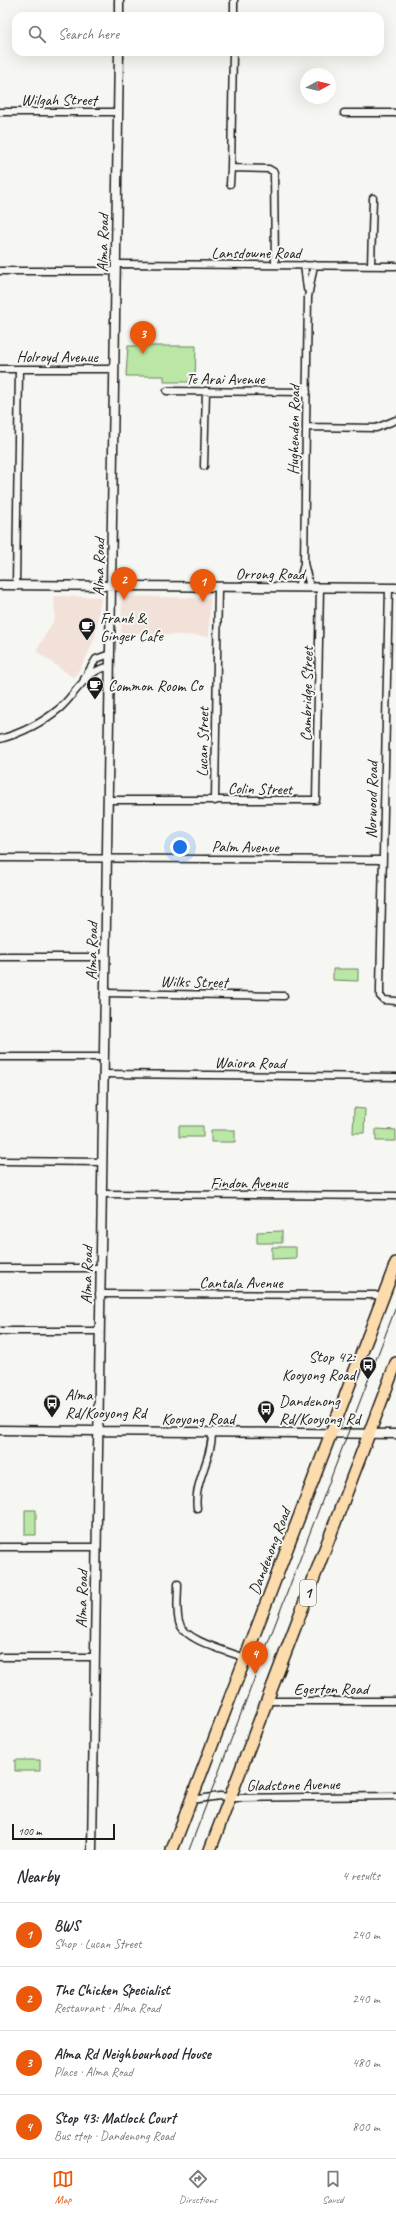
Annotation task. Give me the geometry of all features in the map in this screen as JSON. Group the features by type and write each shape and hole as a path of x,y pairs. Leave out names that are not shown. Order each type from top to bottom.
{"highway":[{"name":"Dandenong Road","path":"172,1850 396,1263"},
{"name":"1","path":"210,1850 396,1363"}],"street":[{"path":"119,0 119,12"},
{"path":"234,0 234,12"},
{"name":"Alma Road","path":"92,1850 99,1294 119,56"},
{"path":"230,184 233,56"},
{"name":"Wilgah Street","path":"0,112 118,112"},
{"path":"344,113 396,113"},
{"path":"231,168 269,169 274,172 275,265"},
{"path":"371,266 372,198"},
{"name":"Lansdowne Road","path":"0,271 116,267 275,265 396,266"},
{"name":"Hughenden Road","path":"298,587 304,563 308,297 304,265"},
{"name":"Hughenden Road","path":"308,297 314,265"},
{"name":"Holroyd Avenue","path":"0,369 114,369"},
{"path":"16,585 19,369"},
{"name":"Te Arai Avenue","path":"167,391 306,392"},
{"path":"204,466 206,391"},
{"path":"306,427 376,428 396,420"},
{"name":"Hughenden Road","path":"304,563 310,587"},
{"name":"Orrong Road","path":"0,585 392,588"},
{"name":"Lucan Street","path":"214,801 218,587"},
{"name":"Cambridge Street","path":"316,800 320,587"},
{"name":"Norwood Road","path":"392,588 380,992 384,1000 396,1001"},
{"path":"80,686 96,659 110,654"},
{"path":"0,739 24,731 42,721 60,708 97,669 110,667"},
{"name":"Colin Street","path":"108,800 316,800"},
{"name":"Palm Avenue","path":"0,858 383,860"},
{"path":"0,957 105,958"},
{"name":"Wilks Street","path":"104,993 284,996"},
{"path":"0,1057 103,1057"},
{"name":"Waiora Road","path":"103,1074 396,1077"},
{"path":"0,1161 102,1162"},
{"name":"Findon Avenue","path":"101,1194 396,1196"},
{"path":"0,1268 100,1268"},
{"name":"Cantala Avenue","path":"99,1294 370,1295 383,1298"},
{"path":"0,1331 99,1331"},
{"name":"Kooyong Road","path":"0,1430 396,1434"},
{"path":"197,1508 197,1494 212,1441 212,1432"},
{"path":"0,1547 96,1547"},
{"path":"178,1584 178,1617 184,1632 194,1638 246,1658"},
{"path":"0,1657 94,1657"},
{"name":"Egerton Road","path":"267,1701 396,1701"},
{"name":"Gladstone Avenue","path":"191,1800 220,1796 230,1798 396,1796"}],"shaded area":[{"path":"54,596 101,597 95,637 86,658 74,678 36,651 55,618"},
{"path":"122,596 210,598 209,636 121,633"}],"green space":[{"path":"128,346 196,346 195,382 164,382 164,376 126,376"},
{"path":"333,969 358,969 358,981 333,980"},
{"path":"354,1108 365,1109 364,1133 353,1133"},
{"path":"179,1126 203,1126 203,1137 179,1137"},
{"path":"376,1129 396,1130 396,1141 376,1141"},
{"path":"211,1130 235,1130 235,1142 211,1142"},
{"path":"282,1231 282,1243 257,1243 257,1232"},
{"path":"272,1247 296,1247 296,1258 272,1259"},
{"path":"25,1510 36,1510 36,1535 25,1535"},
{"path":"15,1760 40,1760 40,1771 15,1771"}],"tram line":[{"path":"189,1850 396,1307"}],"place":[{"name":"Alma Rd Neighbourhood House","path":"143,354"},
{"name":"The Chicken Specialist","path":"124,600"},
{"name":"BWS","path":"203,602"},
{"name":"Frank & Ginger Cafe","path":"87,641"},
{"name":"Common Room Co","path":"95,700"},
{"name":"Stop 42: Kooyong Road","path":"368,1380"},
{"name":"Alma Rd/Kooyong Rd","path":"52,1418"},
{"name":"Dandenong Rd/Kooyong Rd","path":"266,1424"},
{"name":"Stop 43: Matlock Court","path":"255,1674"}]}
